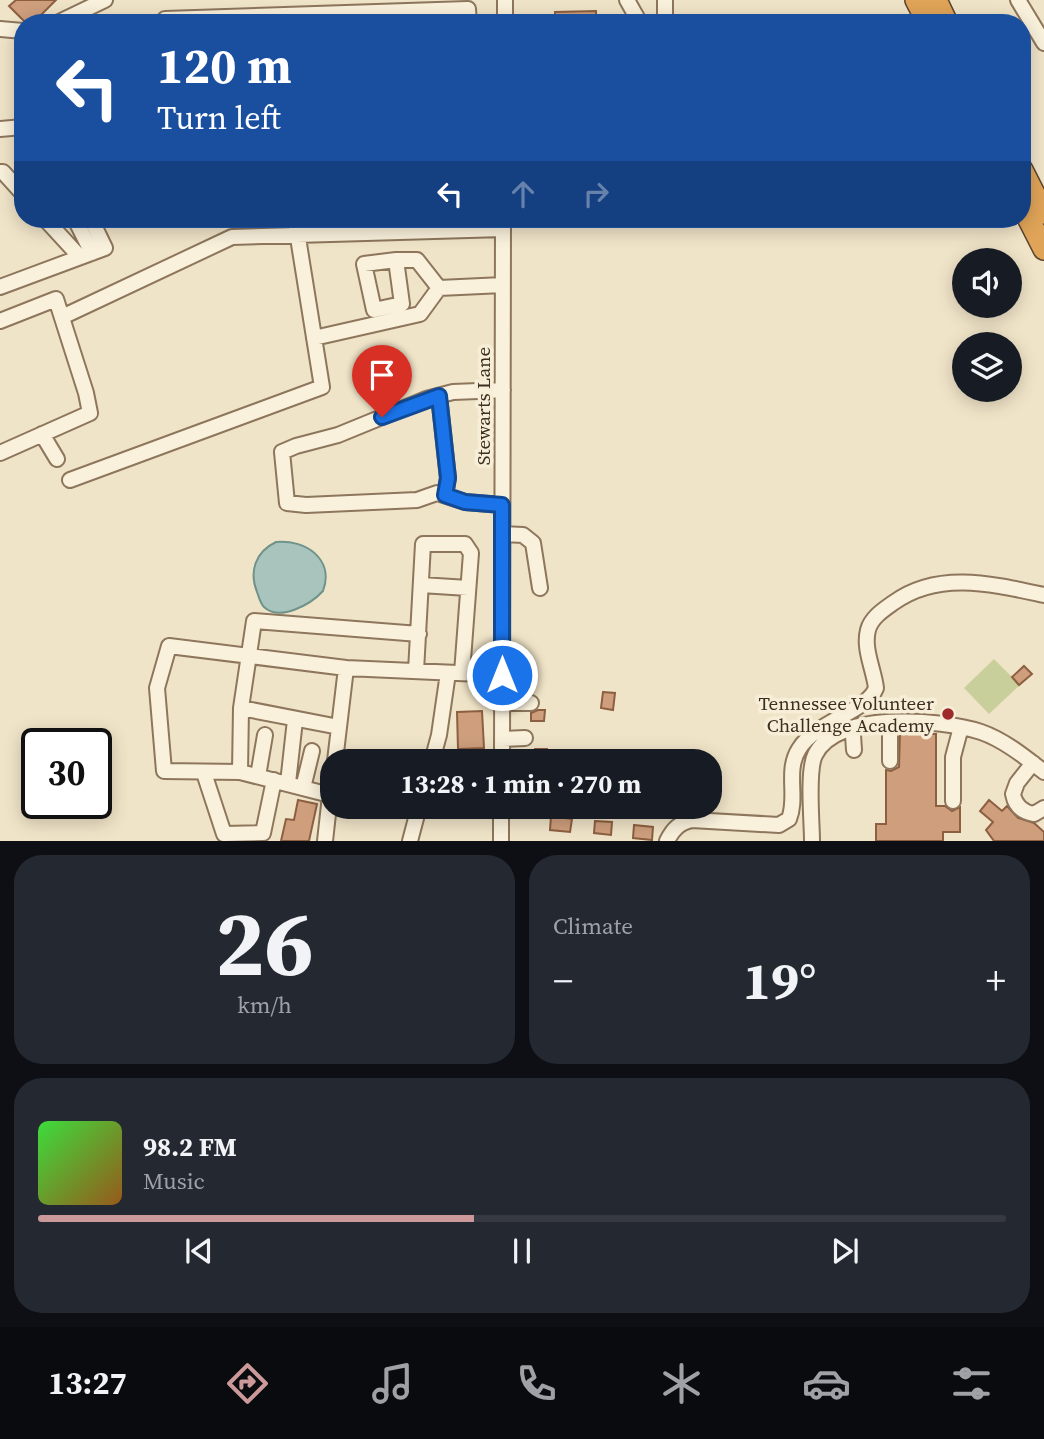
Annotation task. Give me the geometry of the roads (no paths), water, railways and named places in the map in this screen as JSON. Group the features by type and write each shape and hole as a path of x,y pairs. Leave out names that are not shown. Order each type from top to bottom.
{"highway":[{"path":"1031,188 1044,214"},
{"path":"1031,224 1044,249"}],"street":[{"path":"76,14 105,0"},
{"path":"374,14 468,9 468,14"},
{"path":"1031,22 1044,43"},
{"path":"0,172 14,184"},
{"path":"55,228 86,255"},
{"path":"78,228 86,255"},
{"path":"0,287 105,248 95,228"},
{"path":"62,317 232,237 284,228"},
{"path":"70,480 323,387 296,228"},
{"name":"Stewarts Lane","path":"502,749 503,228"},
{"path":"396,260 417,260 439,288"},
{"path":"439,288 503,285"},
{"path":"314,338 420,314 439,288"},
{"path":"0,321 56,299 90,413 0,453"},
{"path":"502,505 465,502 437,493 417,500 306,505 287,503 282,453 453,392 503,390"},
{"path":"439,396 448,478 445,495"},
{"path":"42,434 57,459"},
{"path":"502,534 530,538 538,560 540,588"},
{"path":"416,671 423,544 466,544 471,553 468,588 455,673 435,749"},
{"path":"667,841 674,830 684,822 692,820 779,825 789,820 792,807 792,766 799,748 827,723 868,701 873,695 876,688 867,632 871,622 900,597 929,585 946,582 1009,587 1044,595"},
{"path":"421,585 468,588"},
{"path":"240,772 241,708 254,621 419,634"},
{"path":"320,792 240,772 164,771 157,688 169,646 346,668 502,675"},
{"path":"336,749 346,668"},
{"path":"502,703 531,703"},
{"path":"241,708 339,727"},
{"path":"204,773 224,834 263,833 281,782 295,720"},
{"path":"890,723 890,761"},
{"path":"812,841 811,769 814,757 823,744 850,728 863,724 934,723 961,727 995,739 1039,768 1014,789 1017,805 1034,814 1044,808"},
{"path":"953,801 953,757 961,727"},
{"path":"850,728 854,750"},
{"path":"258,776 265,735"},
{"path":"502,739 525,738"},
{"path":"303,788 312,751"},
{"path":"325,841 327,819"},
{"path":"410,841 416,819"},
{"path":"501,819 501,841"}],"water":[{"path":"276,542 297,544 315,553 325,569 326,580 323,591 311,601 295,610 278,613 264,607 254,577 259,557"}],"place":[{"name":"Tennessee Volunteer Challenge Academy","path":"948,714"}]}
